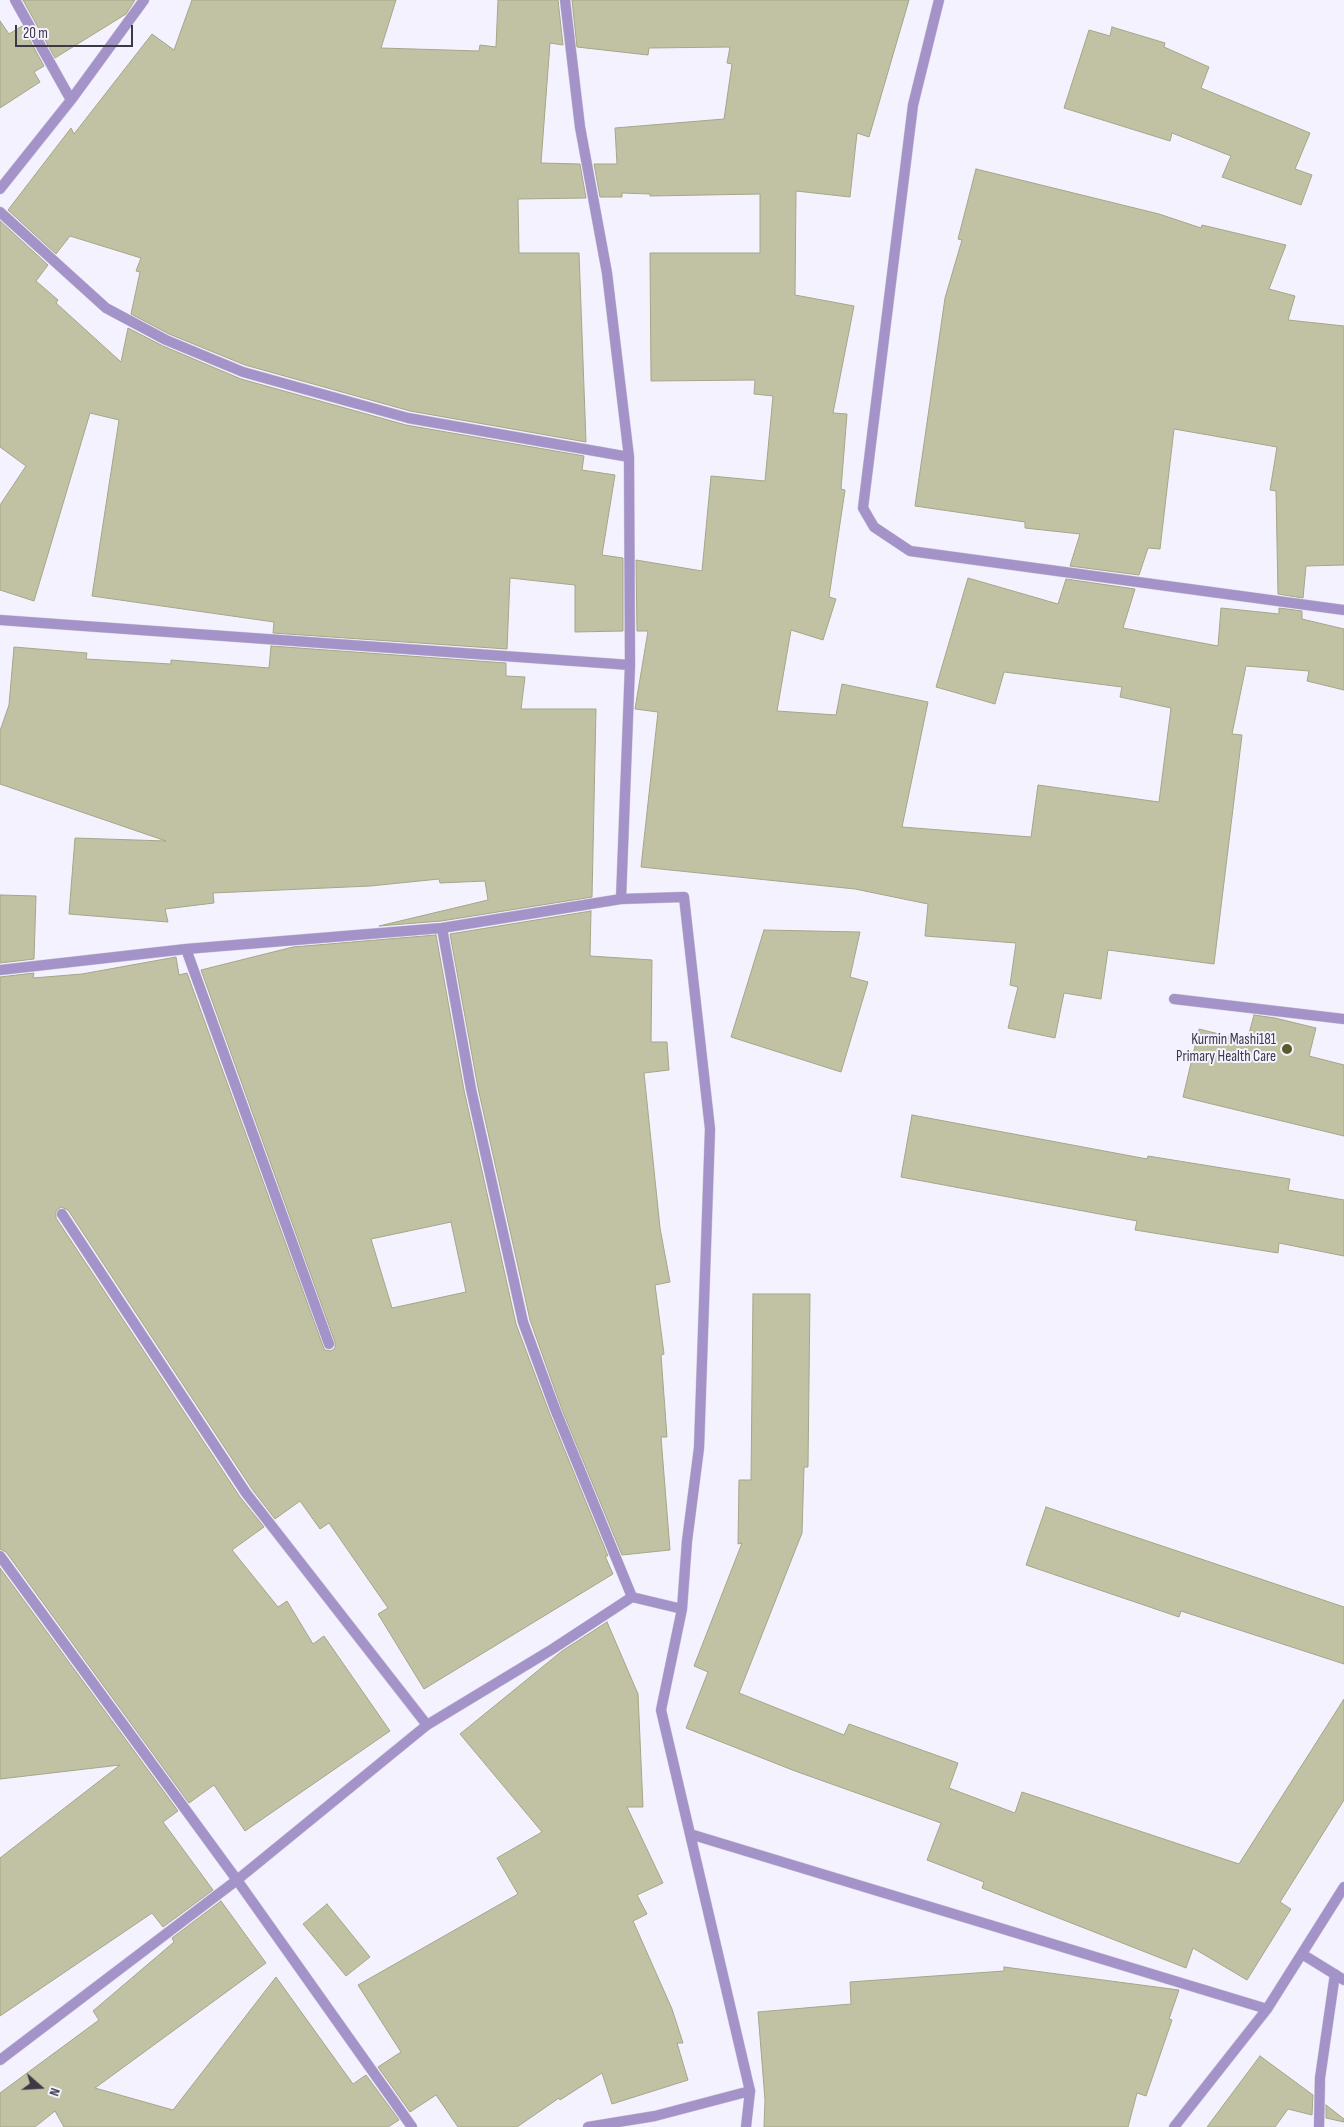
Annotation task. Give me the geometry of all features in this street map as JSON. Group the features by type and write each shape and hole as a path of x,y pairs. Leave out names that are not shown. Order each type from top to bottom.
{"street":[{"path":"15,0 71,100"},
{"path":"0,189 71,100 144,0"},
{"path":"565,0 580,127 607,273 629,457 630,665 622,899"},
{"path":"939,0 913,105 863,508 874,527 910,551 1344,610"},
{"path":"0,212 106,308 166,340 243,372 408,418 629,457"},
{"path":"0,620 630,665"},
{"path":"0,970 186,949 442,928 622,899 684,897 710,1129 699,1448 687,1540 682,1609 661,1710 750,2091 746,2127"},
{"path":"442,928 473,1099 522,1322 632,1598"},
{"path":"186,949 329,1344"},
{"path":"1174,998 1344,1019"},
{"path":"62,1214 246,1493 427,1725"},
{"path":"0,1556 237,1880 412,2127"},
{"path":"0,2060 237,1880 427,1725 632,1598 682,1609"},
{"path":"690,1834 1267,2009"},
{"path":"1174,2127 1267,2009 1344,1887"},
{"path":"1302,1954 1339,1977 1320,2078 1319,2127"},
{"path":"588,2127 655,2116 750,2091"}],"building":[{"path":"23,0 135,0 126,14 55,58"},
{"path":"192,0 396,0 381,48 479,51 480,45 496,47 498,0 558,0 563,45 550,43 541,163 580,164 586,198 518,199 519,253 579,253 586,442 410,411 245,365 169,334 131,314 140,272 136,271 141,258 70,236 56,254 8,210 71,128 74,134 152,34 174,50"},
{"path":"572,0 909,0 869,137 857,133 850,197 796,191 795,295 854,306 833,413 847,414 841,489 845,490 829,597 836,599 823,640 791,630 777,711 836,715 842,684 928,702 902,827 1031,837 1038,785 1159,802 1171,708 1120,697 1122,687 1004,672 995,704 936,687 968,578 1058,604 1066,579 1135,589 1123,628 1218,646 1221,608 1279,614 1279,608 1302,611 1302,619 1344,629 1344,690 1307,681 1309,671 1246,666 1232,734 1242,735 1214,964 1108,950 1101,999 1064,993 1055,1038 1008,1028 1018,987 1010,985 1016,943 925,936 928,904 855,889 641,867 658,712 635,709 648,631 637,631 636,560 702,571 711,476 765,481 773,396 754,394 755,380 651,381 650,253 760,253 760,194 650,196 650,194 622,193 622,197 600,197 594,164 617,164 615,128 724,119 732,64 727,63 730,47 649,48 648,55 577,47"},
{"path":"0,21 9,34 22,26 44,66 34,72 40,82 0,108"},
{"path":"1112,27 1165,43 1164,47 1209,67 1201,88 1310,133 1295,169 1312,175 1301,205 1222,177 1231,156 1172,133 1170,141 1064,108 1089,30 1110,36"},
{"path":"976,169 1159,214 1201,228 1202,225 1286,245 1269,289 1295,296 1288,320 1344,326 1344,565 1306,566 1303,598 1278,594 1276,491 1270,490 1277,447 1174,429 1160,549 1148,548 1139,575 1070,566 1080,534 1025,528 1025,522 915,506 945,298 962,240 958,239"},
{"path":"0,221 48,265 36,281 58,300 56,303 121,362 128,328 163,346 241,379 406,425 584,456 582,470 615,475 602,555 623,558 623,631 575,632 575,585 510,578 507,649 273,633 274,622 92,596 119,420 90,413 34,601 0,590 0,505 26,466 0,447"},
{"path":"271,646 506,663 506,676 525,677 521,709 596,709 592,897 441,921 379,926 488,900 485,881 440,883 439,879 370,886 213,893 214,903 165,909 168,922 69,914 75,838 166,841 0,784 0,731 9,705 14,647 87,653 86,659 171,664 171,660 269,668"},
{"path":"0,895 36,896 34,959 0,963"},
{"path":"591,911 590,956 652,960 651,1042 667,1042 669,1070 644,1073 660,1228 670,1282 655,1285 664,1354 661,1355 667,1437 661,1437 670,1550 622,1555 561,1407 530,1320 478,1088 450,934"},
{"path":"764,930 860,932 850,977 868,982 841,1072 731,1037"},
{"path":"436,935 464,1090 516,1324 549,1412 608,1556 605,1556 613,1574 424,1689 378,1614 388,1608 329,1523 320,1529 300,1501 275,1519 252,1489 68,1210 61,1207 56,1211 56,1218 240,1497 264,1527 232,1550 278,1607 287,1601 313,1644 324,1636 390,1731 245,1831 214,1785 189,1803 6,1552 0,1549 0,977 34,973 33,978 82,974 176,957 179,975 187,973 323,1346 325,1350 331,1351 335,1348 335,1342 201,970 293,947","holes":["451,1222 466,1292 392,1308 371,1239"]},
{"path":"1254,1015 1316,1028 1309,1056 1344,1065 1344,1136 1183,1097 1199,1029 1247,1041"},
{"path":"912,1115 1147,1159 1148,1156 1290,1179 1288,1190 1344,1200 1344,1256 1279,1243 1278,1253 1135,1230 1137,1221 901,1177"},
{"path":"753,1294 810,1294 808,1467 804,1467 802,1533 739,1693 844,1735 849,1724 958,1763 949,1788 1015,1813 1022,1792 1239,1864 1344,1699 1344,1800 1280,1902 1291,1909 1247,1980 1193,1948 1186,1968 982,1888 984,1882 927,1860 941,1823 795,1771 686,1728 708,1672 694,1666 742,1543 738,1544 739,1480 751,1480"},
{"path":"1046,1507 1344,1607 1344,1664 1181,1611 1179,1617 1026,1565"},
{"path":"0,1568 178,1811 163,1822 213,1890 163,1927 152,1913 0,2016 0,1858 120,1765 0,1779"},
{"path":"607,1622 638,1694 643,1807 627,1807 663,1883 637,1895 647,1914 633,1921 672,2009 683,2043 677,2043 688,2080 612,2104 602,2073 560,2100 559,2098 517,2127 458,2127 436,2095 410,2112 378,2067 401,2052 358,1985 518,1894 497,1858 542,1832 460,1734 562,1651"},
{"path":"221,1901 266,1963 95,2088 173,2110 276,1977 353,2084 366,2075 399,2120 388,2127 64,2127 55,2111 35,2127 0,2127 0,2093 99,2020 93,2011 174,1942 172,1938"},
{"path":"327,1904 370,1957 346,1976 303,1924"},
{"path":"1004,1967 1179,1990 1169,2019 1172,2020 1146,2096 1137,2093 1128,2127 764,2127 765,2100 758,2012 851,2004 850,1982 1004,1971"},
{"path":"1260,2056 1313,2095 1312,2115 1288,2109 1275,2127 1207,2127"},
{"path":"1326,2105 1344,2119 1344,2122 1326,2118"}],"place":[{"name":"Kurmin Mashi181 Primary Health Care","path":"1287,1049"}]}
